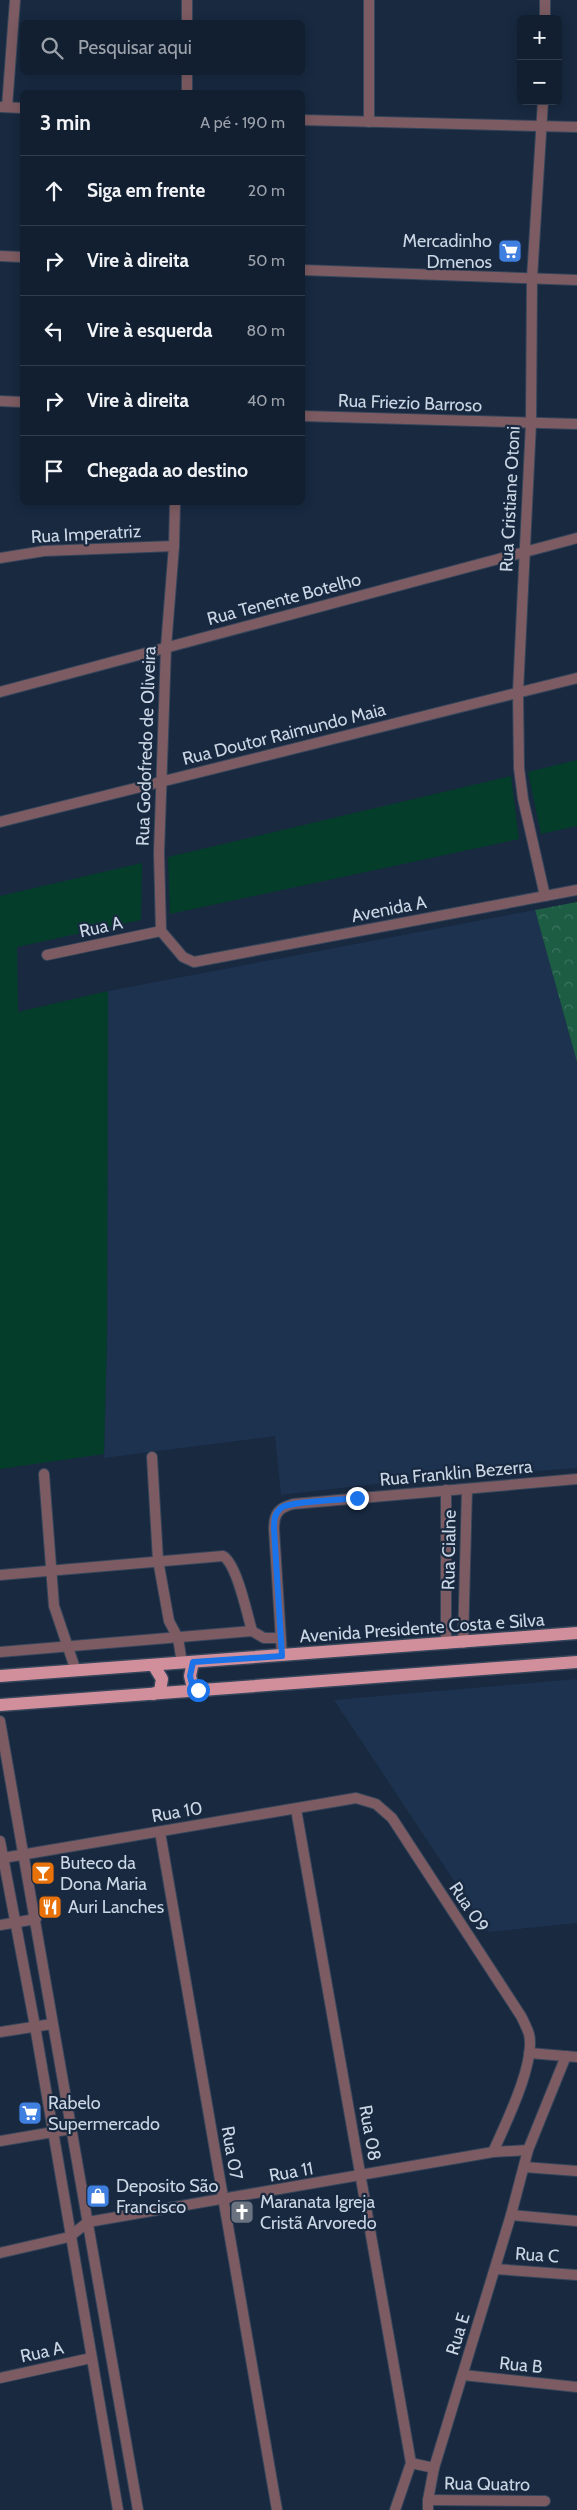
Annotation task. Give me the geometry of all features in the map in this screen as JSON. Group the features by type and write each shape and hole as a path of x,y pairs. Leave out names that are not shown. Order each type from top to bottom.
{"main road":[{"name":"Avenida Presidente Costa e Silva","path":"0,1676 463,1643 577,1633"},
{"path":"0,1705 577,1662"},
{"path":"188,1663 193,1688 198,1690"},
{"path":"153,1694 160,1691 162,1679 154,1666"}],"street":[{"path":"15,0 3,107 20,108"},
{"path":"187,0 187,20"},
{"path":"369,0 369,122"},
{"path":"545,0 545,15"},
{"path":"187,75 188,90"},
{"name":"Rua Cristiane Otoni","path":"543,105 532,278 531,423 518,692 519,768 523,799 545,896"},
{"path":"305,120 577,127"},
{"path":"0,256 20,257"},
{"path":"305,270 577,280"},
{"path":"0,401 20,402"},
{"name":"Rua Friezio Barroso","path":"305,416 577,424"},
{"name":"Rua Godofredo de Oliveira","path":"161,931 159,853 166,647 174,546 175,505"},
{"name":"Rua Tenente Botelho","path":"0,692 577,538"},
{"name":"Rua Imperatriz","path":"0,558 53,550 174,546"},
{"name":"Rua Doutor Raimundo Maia","path":"0,822 577,678"},
{"name":"Avenida A","path":"161,931 183,957 194,962 577,890"},
{"name":"Rua A","path":"47,955 161,931"},
{"path":"152,1457 158,1560 169,1621 188,1663"},
{"path":"44,1474 54,1606 76,1671"},
{"name":"Rua Franklin Bezerra","path":"282,1656 274,1516 282,1507 293,1504 577,1479"},
{"name":"Rua Cialne","path":"463,1643 467,1489"},
{"name":"Rua Cialne","path":"446,1490 446,1644"},
{"path":"0,1576 215,1556 228,1559 234,1571 252,1630 264,1638 280,1638"},
{"path":"0,1652 178,1638 252,1630"},
{"path":"0,1721 138,2510"},
{"name":"Rua 10","path":"3,1858 356,1798"},
{"name":"Rua 09","path":"356,1798 376,1804 392,1818 522,2016 529,2035 529,2053 516,2099 493,2152"},
{"name":"Rua 08","path":"296,1808 411,2463"},
{"name":"Rua 07","path":"160,1832 277,2510"},
{"path":"0,1841 35,2026 51,2132 118,2510"},
{"path":"0,1925 36,1919"},
{"path":"0,2032 52,2024"},
{"path":"529,2053 572,2056 528,2150 524,2168 577,2171"},
{"path":"0,2141 71,2128"},
{"path":"493,2152 528,2150"},
{"name":"Rua 11","path":"88,2222 493,2152"},
{"name":"Rua E","path":"428,2505 434,2468 524,2168"},
{"path":"511,2215 577,2221"},
{"path":"0,2253 70,2237 88,2222"},
{"name":"Rua C","path":"495,2269 577,2275"},
{"name":"Rua A","path":"0,2378 91,2358"},
{"name":"Rua B","path":"462,2375 577,2386"},
{"path":"394,2510 411,2463 434,2468"},
{"name":"Rua Quatro","path":"428,2505 545,2501"}],"shaded area":[{"path":"535,910 577,1062 577,1468 366,1485 281,1495 275,1436 104,1458 107,1336 108,991"},
{"path":"577,1679 577,1923 488,1932 334,1700"}],"green space":[{"path":"577,760 577,826 541,834 528,772"},
{"path":"511,776 519,839 170,914 168,857"},
{"path":"142,863 141,920 17,947 18,1012 108,991 107,1336 104,1454 0,1469 0,896"},
{"path":"577,902 577,1062 535,910"}],"place":[{"name":"Mercadinho Dmenos","path":"510,251"},
{"name":"Buteco da Dona Maria","path":"43,1873"},
{"name":"Auri Lanches","path":"50,1907"},
{"name":"Rabelo Supermercado","path":"30,2113"},
{"name":"Deposito São Francisco","path":"98,2196"},
{"name":"Maranata Igreja Cristã Arvoredo","path":"242,2212"}],"route":[{"path":"198,1690 193,1688 191,1682 190,1671 193,1662 282,1656 274,1516 282,1507 293,1504 357,1498"}]}
